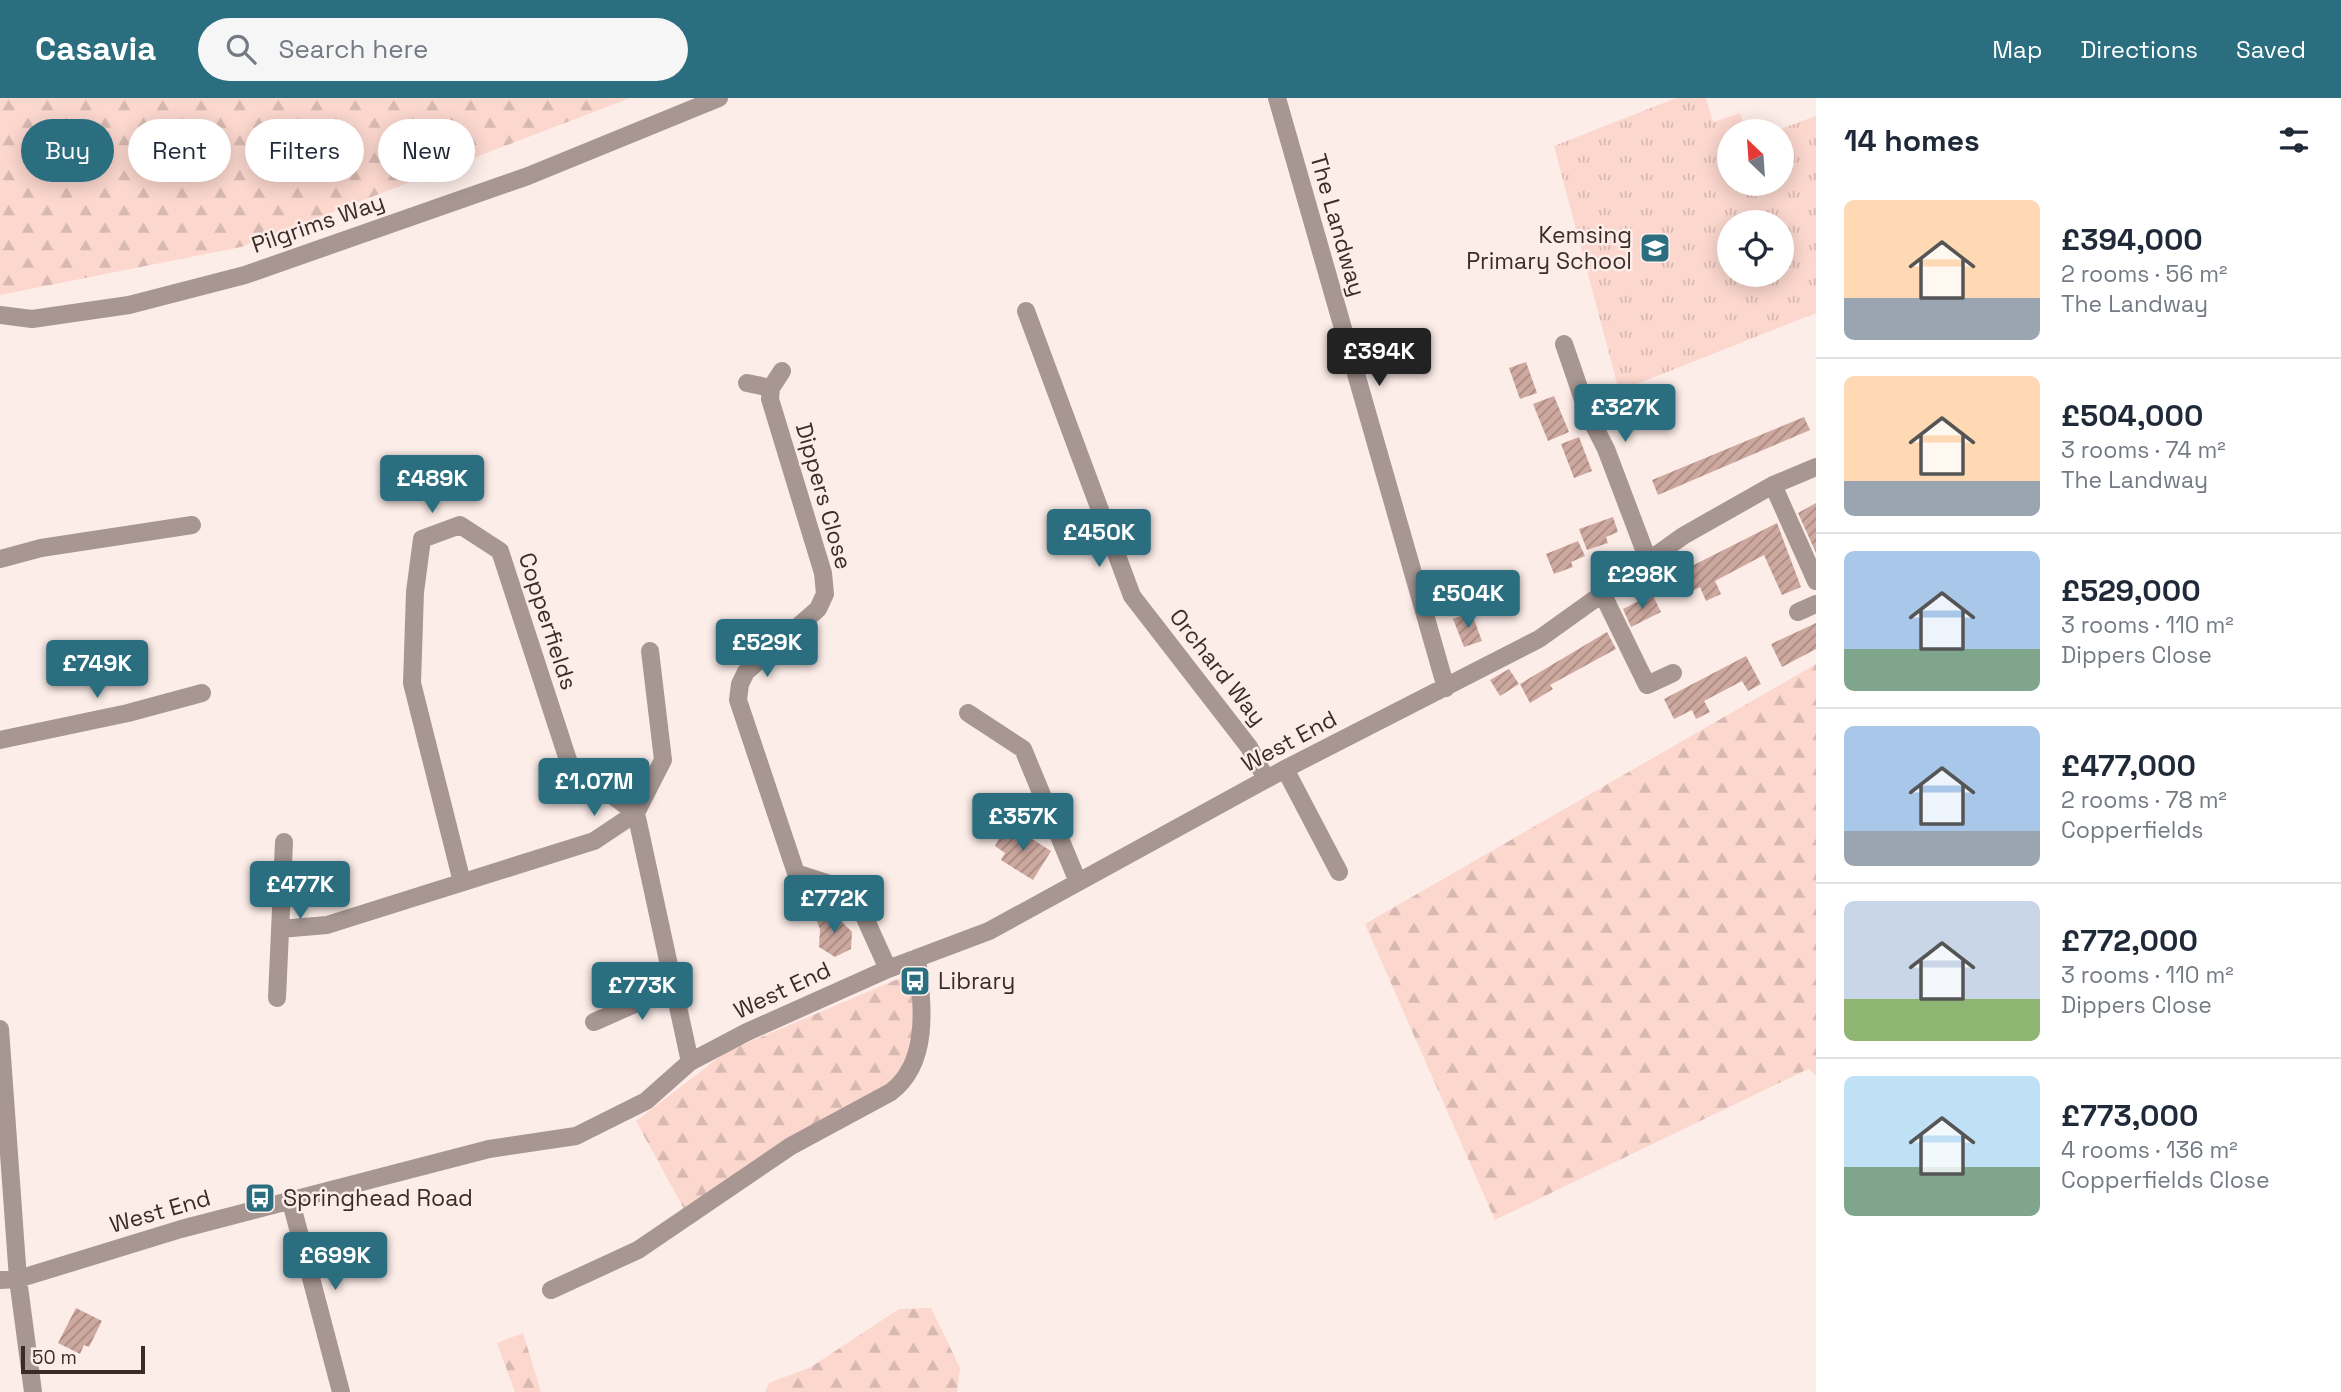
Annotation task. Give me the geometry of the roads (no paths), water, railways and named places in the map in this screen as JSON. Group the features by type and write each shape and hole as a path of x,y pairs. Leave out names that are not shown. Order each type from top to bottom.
{"street":[{"name":"Pilgrims Way","path":"0,315 32,319 129,305 245,275 528,176 719,98"},
{"name":"The Landway","path":"1277,98 1447,688"},
{"name":"Orchard Way","path":"1026,311 1132,596 1249,747 1266,779"},
{"path":"1564,344 1588,414 1606,449 1648,559"},
{"path":"747,383 771,388 782,371"},
{"name":"Dippers Close","path":"771,388 770,399 823,573 825,594 818,608 746,672 740,684 738,700 796,873 834,885 860,907 888,969"},
{"name":"West End","path":"9,1280 181,1229 489,1149 576,1136 646,1101 690,1062 747,1032 888,969 989,931 1266,779 1539,639 1683,536 1773,485 1816,467"},
{"path":"1773,485 1816,581"},
{"path":"0,559 41,548 192,525"},
{"name":"Copperfields","path":"462,883 412,684 415,592 422,540 460,525 499,551 569,763 636,813"},
{"path":"1603,595 1647,685 1673,673"},
{"path":"1798,612 1816,604"},
{"path":"280,929 327,925 594,841 636,813 663,760 650,651"},
{"path":"0,740 128,713 202,692"},
{"path":"968,713 1023,749 1078,882"},
{"path":"1285,769 1339,872"},
{"path":"636,813 690,1062"},
{"path":"277,998 284,842"},
{"path":"551,1290 638,1250 791,1146 891,1092 905,1080 917,1056 920,1034 917,958"},
{"path":"594,1022 674,987"},
{"path":"0,1029 9,1280 33,1392"},
{"path":"291,1202 341,1392"}],"place":[{"name":"Kemsing Primary School","path":"1655,248"},
{"name":"Library","path":"915,981"},
{"name":"Springhead Road","path":"260,1198"}]}
